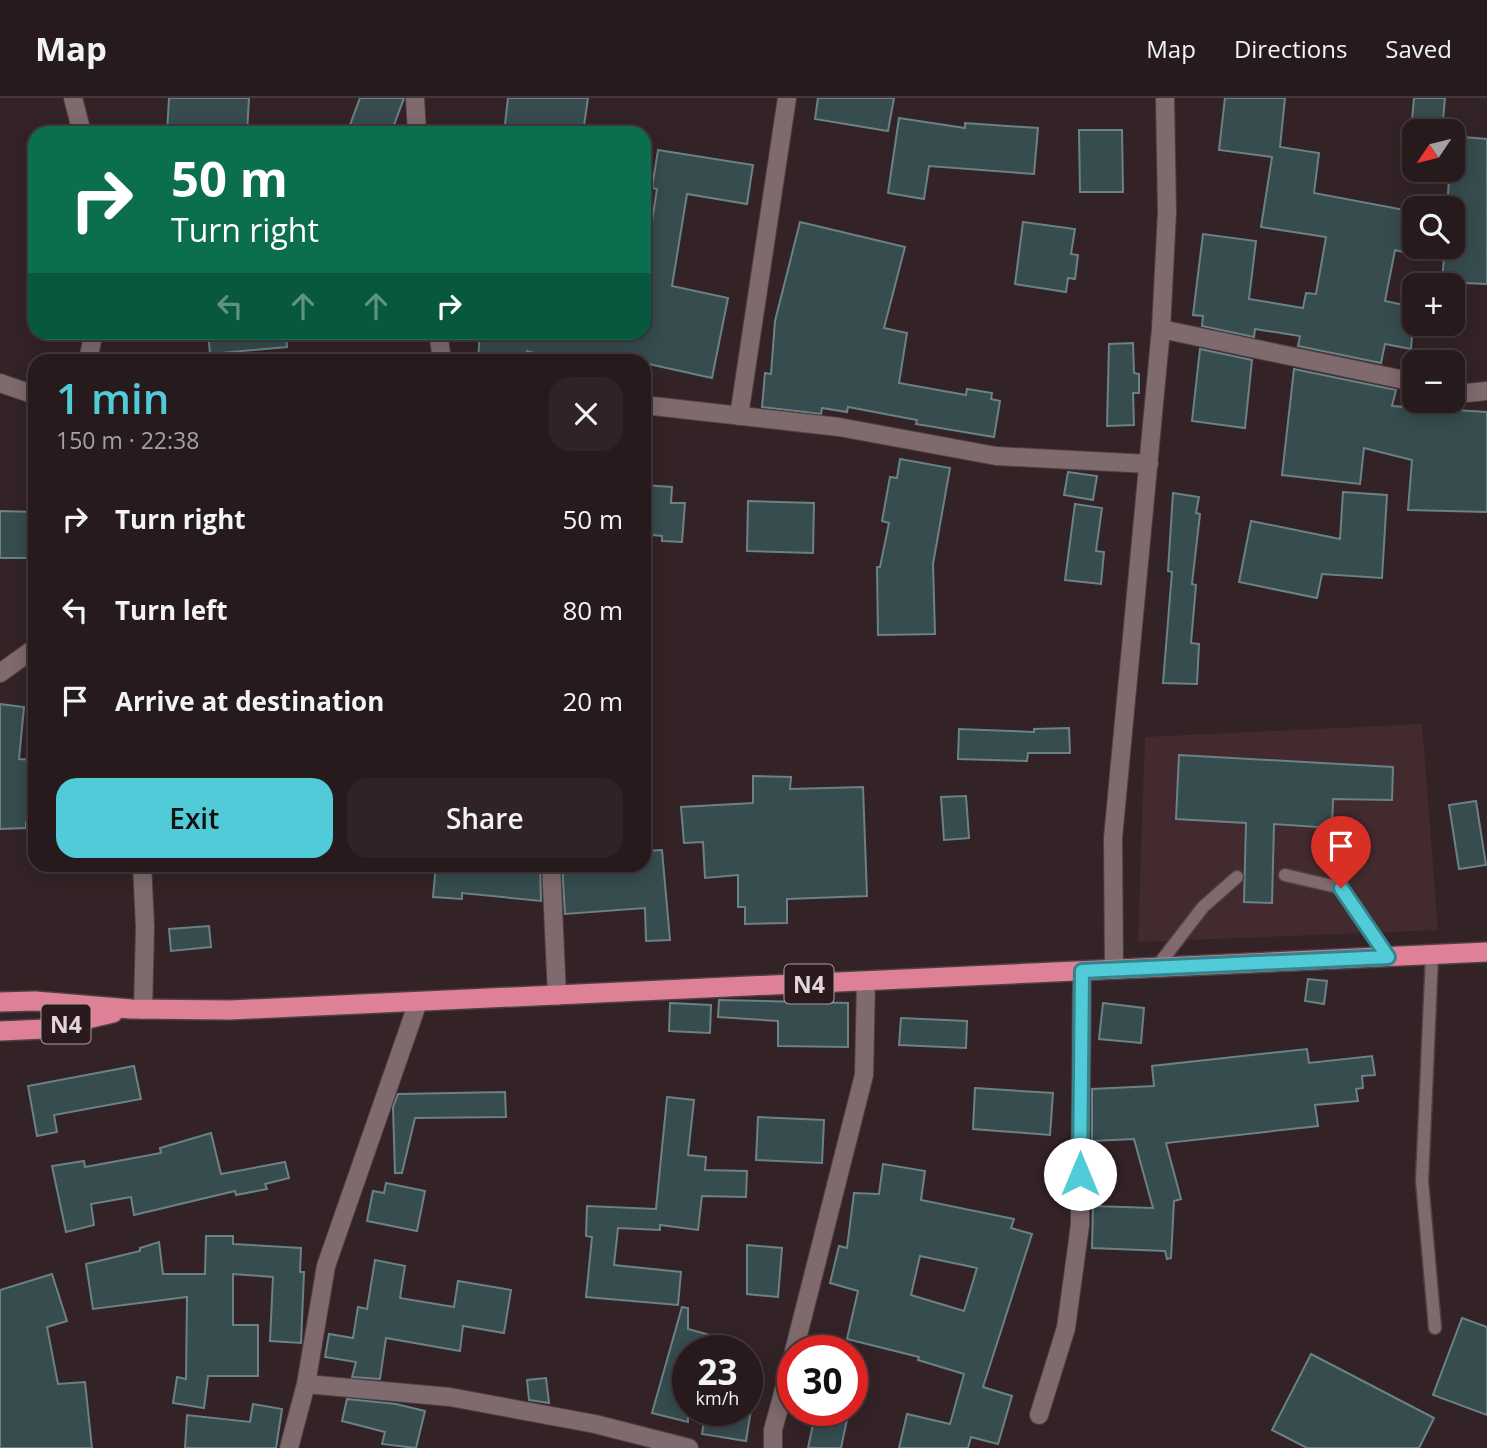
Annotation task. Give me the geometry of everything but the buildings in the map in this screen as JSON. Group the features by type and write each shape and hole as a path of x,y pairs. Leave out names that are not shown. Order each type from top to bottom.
{"highway":[{"name":"N4","path":"0,1002 35,1001 137,1009 230,1010 1487,952"},
{"name":"N4","path":"0,1031 45,1029 137,1009"}],"street":[{"path":"73,98 80,126"},
{"path":"415,98 417,126"},
{"path":"739,416 787,98"},
{"path":"1114,970 1113,838 1161,329 1167,212 1166,98"},
{"path":"1161,329 1402,379"},
{"path":"0,383 28,393"},
{"path":"1465,393 1487,391"},
{"path":"651,406 839,427 996,456 1149,464"},
{"path":"0,673 28,653"},
{"path":"137,1009 145,927 142,872"},
{"path":"551,872 557,996"},
{"path":"1039,1415 1066,1328 1080,1225 1082,971"},
{"path":"798,1335 864,1075 866,981"},
{"path":"289,1448 306,1384 326,1266 418,1002"},
{"path":"306,1384 450,1397 595,1424 689,1448"},
{"path":"773,1448 773,1430 777,1415"}],"lane":[{"path":"1285,875 1341,888 1388,957"},
{"path":"1156,968 1203,907 1237,877"},
{"path":"1432,955 1422,1181 1435,1328"}],"shaded area":[{"path":"1422,724 1438,930 1138,942 1145,737"}],"route":[{"path":"1080,1174 1082,971 1388,957 1341,888"}]}
